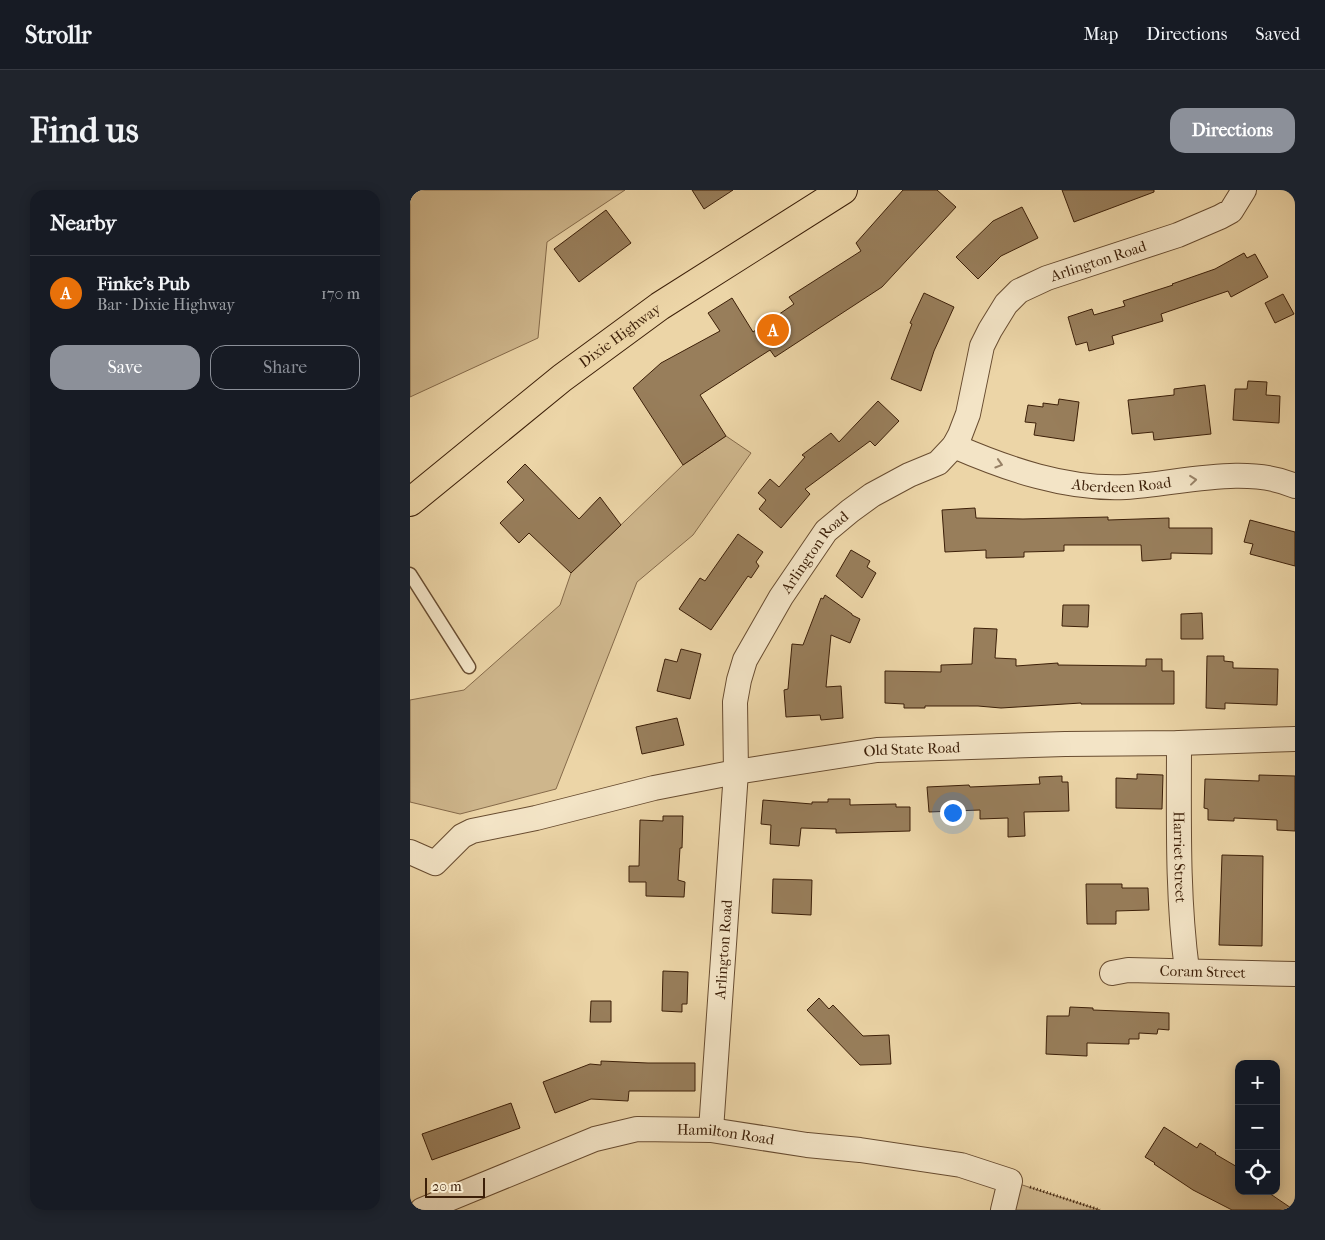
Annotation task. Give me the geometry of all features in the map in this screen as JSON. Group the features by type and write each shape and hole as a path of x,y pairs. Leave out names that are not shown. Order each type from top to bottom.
{"main road":[{"name":"Dixie Highway","path":"410,502 562,378 660,306 843,190"}],"street":[{"name":"Arlington Road","path":"711,1130 736,772 735,702 745,660 781,597 826,531 850,510 872,495 938,463 954,446 968,414 982,346 1006,304 1019,291 1047,278 1178,235 1220,217 1231,211 1244,190"},
{"name":"Aberdeen Road","path":"954,446 996,464 1044,478 1095,486 1125,487 1239,475 1265,478 1295,486"},
{"name":"Old State Road","path":"410,852 436,863 462,836 472,831 536,818 654,788 736,772 877,750 1295,739"},
{"name":"Harriet Street","path":"1179,743 1182,932 1187,970"},
{"name":"Coram Street","path":"1112,973 1128,970 1187,970 1295,974"},
{"name":"Hamilton Road","path":"422,1210 595,1140 637,1129 711,1130 962,1165 1010,1181"},
{"path":"1004,1210 1010,1181"}],"lane":[{"path":"410,574 469,667"}],"path":[{"path":"1010,1181 1100,1210"}],"shaded area":[{"path":"410,190 625,190 547,242 538,338 410,397"},
{"path":"726,436 751,453 693,535 637,582 556,789 460,814 410,802 410,700 464,690 560,605 571,573 683,465"},
{"path":"1010,1181 1100,1210 1003,1210"}],"building":[{"path":"692,190 733,190 704,209"},
{"path":"903,190 937,190 956,207 882,287 775,357 770,350 700,395 726,436 683,465 633,388 661,363 720,331 708,313 732,298 753,332 794,304 789,297 861,251 856,243"},
{"path":"1062,190 1154,190 1154,192 1074,222"},
{"path":"1022,207 1038,238 1001,256 978,279 956,257 993,221"},
{"path":"606,210 631,243 579,282 554,249"},
{"path":"1244,253 1247,258 1255,254 1268,277 1231,297 1228,291 1161,314 1163,321 1112,336 1114,344 1089,351 1087,342 1076,345 1068,317 1092,309 1094,315 1125,306 1123,301 1215,269"},
{"path":"924,293 954,307 934,351 921,391 891,379 912,324 910,323"},
{"path":"1283,294 1294,314 1275,323 1265,303"},
{"path":"1248,381 1267,382 1266,395 1280,396 1279,423 1233,420 1235,389 1247,389"},
{"path":"1205,385 1211,434 1154,440 1153,432 1132,434 1128,400 1174,395 1174,389"},
{"path":"1059,399 1079,402 1074,441 1034,435 1036,423 1025,422 1028,405 1043,407 1043,403 1058,405"},
{"path":"878,401 899,421 875,446 870,441 805,489 810,494 781,528 759,509 766,500 758,493 770,479 779,487 805,457 802,455 831,433 839,442"},
{"path":"525,464 579,519 600,497 621,525 571,573 529,533 519,543 500,523 524,500 507,482"},
{"path":"975,508 976,518 1108,517 1108,520 1169,518 1169,528 1212,528 1212,554 1171,553 1171,559 1142,561 1141,545 1064,545 1064,551 1024,552 1024,557 986,558 986,550 945,552 942,510"},
{"path":"1250,520 1295,532 1295,566 1250,554 1253,544 1244,542"},
{"path":"738,534 763,552 756,562 759,566 751,578 748,576 711,630 679,609 700,578 705,581"},
{"path":"851,550 870,561 867,567 876,573 862,598 836,576"},
{"path":"825,595 860,619 850,643 831,635 826,687 841,686 843,718 821,720 820,715 786,717 784,690 788,689 792,644 803,645 821,598 823,599"},
{"path":"1063,605 1089,605 1088,627 1062,626"},
{"path":"1202,613 1203,639 1181,639 1181,614"},
{"path":"974,628 997,629 995,658 1016,659 1016,666 1058,663 1058,665 1146,666 1146,659 1162,659 1162,671 1174,671 1174,704 1081,703 1001,708 925,706 925,708 904,708 904,704 885,703 885,671 941,672 941,665 972,664"},
{"path":"681,649 701,654 690,699 657,691 665,659 677,662"},
{"path":"1207,656 1224,656 1224,661 1233,662 1233,668 1278,669 1277,705 1225,703 1225,709 1206,708"},
{"path":"677,718 684,745 642,754 636,727"},
{"path":"1137,774 1163,775 1162,809 1116,808 1116,778 1137,779"},
{"path":"1259,775 1295,776 1295,831 1277,830 1277,820 1234,818 1234,821 1208,820 1208,809 1204,808 1205,779 1259,781"},
{"path":"1062,776 1062,782 1068,782 1069,811 1024,812 1025,836 1008,837 1008,818 980,819 980,810 929,812 927,787 1040,784 1039,777"},
{"path":"828,799 850,799 850,805 896,804 896,807 910,807 910,831 836,833 836,829 801,828 799,846 770,844 771,825 761,824 763,800 812,804 812,802 828,802"},
{"path":"663,816 683,816 678,880 685,882 684,897 646,896 646,882 629,882 629,866 639,866 640,820 663,821"},
{"path":"1222,855 1263,856 1262,946 1219,945"},
{"path":"773,879 812,880 811,915 772,913"},
{"path":"1086,884 1122,884 1122,888 1148,888 1149,910 1116,911 1116,924 1087,924"},
{"path":"663,971 688,972 687,1004 682,1004 682,1012 662,1011"},
{"path":"819,998 829,1009 833,1005 863,1036 889,1035 891,1064 860,1065 807,1010"},
{"path":"591,1001 611,1001 611,1022 590,1022"},
{"path":"1070,1007 1093,1008 1093,1010 1169,1013 1169,1030 1158,1029 1157,1034 1139,1033 1139,1039 1129,1039 1129,1044 1087,1043 1087,1056 1046,1054 1047,1016 1069,1016"},
{"path":"601,1061 695,1063 695,1091 629,1091 628,1101 591,1099 555,1113 543,1082 590,1064 601,1065"},
{"path":"511,1103 520,1128 432,1160 422,1134"},
{"path":"1164,1127 1197,1148 1200,1143 1235,1166 1235,1195 1272,1195 1294,1210 1232,1210 1193,1190 1145,1157"}],"place":[{"name":"Finke's Pub","path":"773,330"}]}
